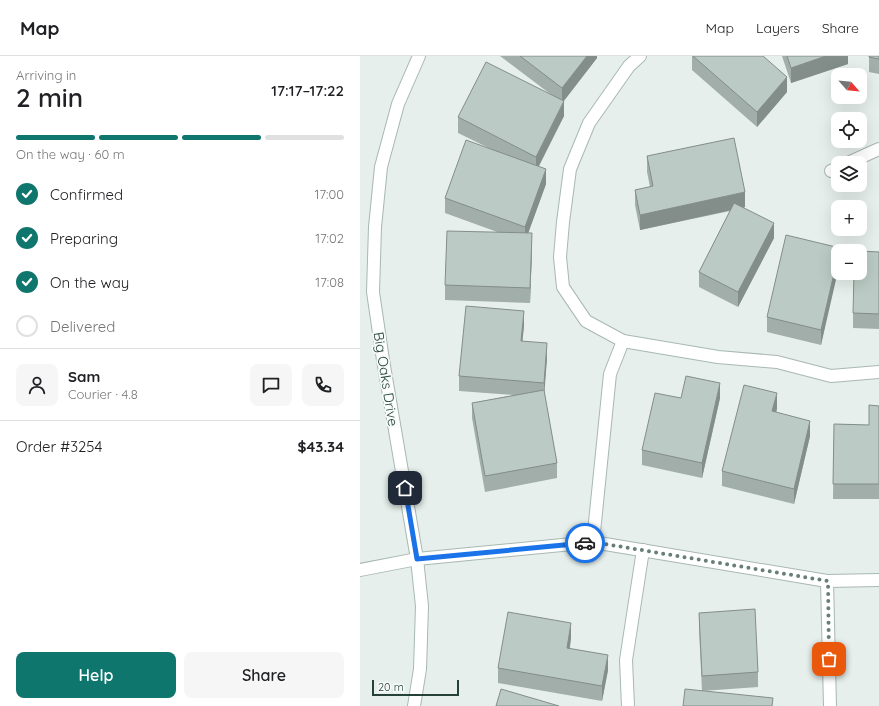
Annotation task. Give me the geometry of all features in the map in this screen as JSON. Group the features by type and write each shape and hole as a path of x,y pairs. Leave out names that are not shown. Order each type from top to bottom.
{"street":[{"name":"Big Oaks Drive","path":"414,706 420,669 422,606 417,559 373,292 375,227 381,167 398,104 419,56"},
{"path":"640,56 629,66 589,123 570,169 560,257 563,288 586,321 623,341 718,357 778,362 831,376 879,372"},
{"path":"864,156 879,149"},
{"path":"593,542 610,374 623,341"},
{"path":"360,570 417,559 593,542 828,581 879,580"},
{"path":"628,706 626,660 643,550"},
{"path":"828,581 830,706"}],"building":[{"path":"520,56 587,56 562,88"},
{"path":"693,56 763,56 787,77 757,112"},
{"path":"787,56 826,56 791,68"},
{"path":"879,56 879,59 869,57"},
{"path":"486,62 564,101 536,157 458,117"},
{"path":"734,138 745,192 640,215 635,190 653,186 647,156"},
{"path":"466,140 546,169 525,227 445,198"},
{"path":"734,203 774,223 738,292 699,272"},
{"path":"447,231 532,233 530,288 445,285"},
{"path":"786,235 831,246 831,280 832,280 821,330 767,317"},
{"path":"867,251 879,252 879,314 853,313 854,280 867,280"},
{"path":"466,306 524,311 521,341 547,343 544,383 459,376"},
{"path":"686,376 720,383 702,463 642,450 655,393 681,398"},
{"path":"744,385 777,393 772,411 810,421 794,489 722,471"},
{"path":"544,390 557,463 485,476 472,403"},
{"path":"869,405 879,406 879,484 833,484 834,424 869,425"},
{"path":"755,609 758,672 702,676 699,613"},
{"path":"508,612 571,623 567,648 608,655 602,686 498,668"},
{"path":"501,689 559,706 496,706"},
{"path":"685,689 773,698 772,706 683,706"}],"way so far":[{"path":"585,543 593,542 828,581 829,659"}],"route":[{"path":"405,488 417,559 585,543"}]}
